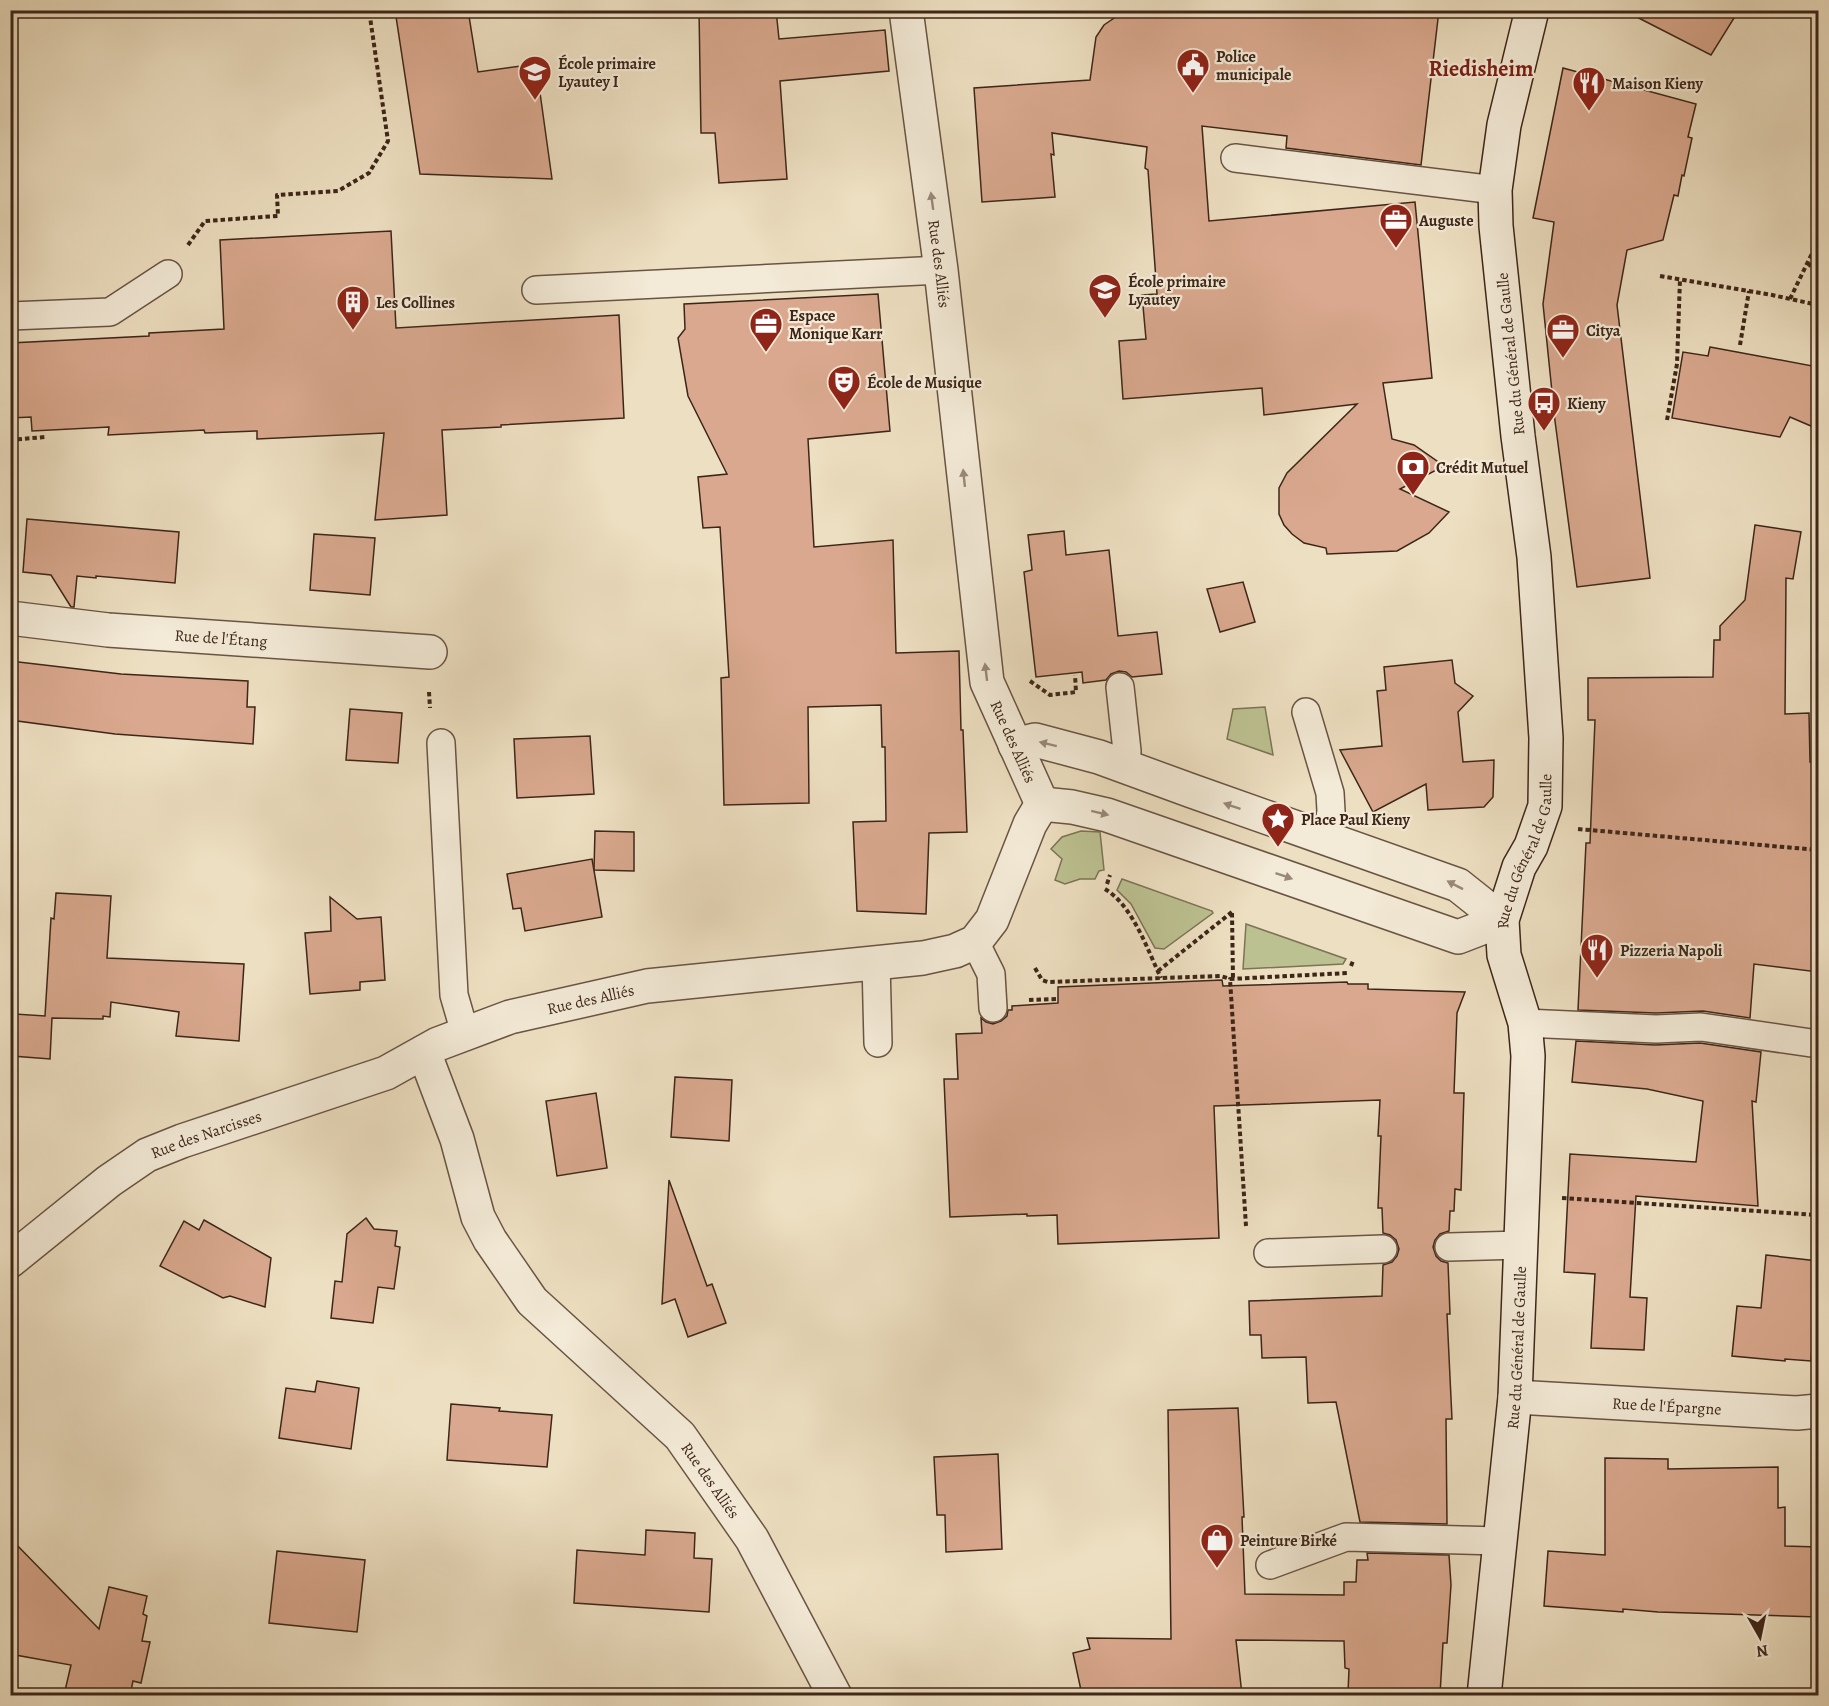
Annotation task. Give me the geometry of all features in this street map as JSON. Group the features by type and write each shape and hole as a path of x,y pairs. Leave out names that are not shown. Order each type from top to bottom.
{"street":[{"name":"Rue des Alliés","path":"835,1695 752,1539 680,1436 532,1301 490,1240 478,1217 457,1139 424,1053 465,1033 510,1017 647,986 923,958 955,951 975,942 992,920 1030,825 1042,804 987,682 941,270 906,10"},
{"name":"Rue du Général de Gaulle","path":"1484,1695 1515,1397 1528,1056 1525,1023 1504,955 1502,920 1519,867 1531,846 1545,806 1546,738 1534,556 1518,436 1496,226 1495,190 1504,125 1532,10"},
{"name":"Rue de l'Étang","path":"10,618 108,630 430,652"},
{"path":"1015,745 1035,740 1100,757 1458,885 1502,920"},
{"path":"1042,804 1072,807 1107,815 1458,937 1502,920"},
{"name":"Rue des Narcisses","path":"10,1261 109,1181 147,1155 182,1141 386,1073 424,1053"},
{"name":"Rue de l'Épargne","path":"1515,1397 1797,1413 1818,1411"}],"lane":[{"path":"1235,159 1495,190"},
{"path":"536,290 941,270"},
{"path":"10,316 110,312 168,274"},
{"path":"1120,687 1127,751 1126,767"},
{"path":"1306,712 1330,793 1331,811 1327,839"},
{"path":"441,743 454,995 465,1033"},
{"path":"975,942 991,974 993,1008"},
{"path":"876,962 878,1043"},
{"path":"1525,1023 1656,1029 1701,1027 1818,1044"},
{"path":"1449,1247 1521,1245"},
{"path":"1268,1253 1383,1249"},
{"path":"1270,1564 1346,1537 1500,1541"}],"path":[{"path":"168,274 205,221 278,216 277,195 338,191 369,173 388,141 369,10"},
{"path":"1790,298 1818,241"},
{"path":"1808,263 1818,274"},
{"path":"1660,276 1790,298 1818,305"},
{"path":"1667,420 1677,364 1680,279"},
{"path":"1740,345 1749,291"},
{"path":"10,440 45,437"},
{"path":"1020,683 1032,681 1050,695 1076,692 1075,675"},
{"path":"1578,829 1818,850"},
{"path":"1110,875 1106,886 1126,906 1161,978"},
{"path":"1158,971 1232,912 1232,979 1245,1226 1257,1225"},
{"path":"1350,966 1353,961"},
{"path":"1035,968 1042,980 1048,982 1221,976 1232,979 1348,973"},
{"path":"1092,986 1096,981"},
{"path":"1026,1000 1058,999"},
{"path":"1562,1198 1818,1215"}],"green space":[{"path":"1265,707 1273,755 1227,739 1233,709"},
{"path":"1081,831 1100,832 1104,870 1099,871 1095,879 1080,879 1065,884 1055,880 1062,859 1051,849 1062,837"},
{"path":"1122,879 1213,913 1164,949 1155,948 1131,904 1117,890"},
{"path":"1246,924 1346,959 1343,964 1243,969"}],"building":[{"path":"395,10 468,10 478,72 536,64 552,179 420,174"},
{"path":"699,10 776,10 779,39 885,30 889,71 780,81 787,179 719,183 715,133 701,133"},
{"path":"1126,10 1439,10 1421,165 1286,148 1287,136 1202,126 1209,221 1415,202 1432,378 1383,383 1392,439 1414,445 1444,466 1400,489 1449,512 1429,533 1397,551 1327,554 1326,548 1304,543 1292,534 1284,525 1279,514 1279,488 1287,473 1357,404 1264,415 1262,388 1123,399 1119,341 1146,339 1142,295 1157,294 1148,170 1145,168 1147,147 1052,133 1054,155 1051,154 1055,197 982,202 974,88 1090,80 1096,37 1104,25"},
{"path":"1623,10 1739,10 1711,55"},
{"path":"1563,68 1696,104 1688,137 1692,138 1684,176 1682,175 1678,196 1674,195 1663,240 1627,250 1617,305 1650,578 1577,587 1555,421 1543,304 1554,222 1533,218"},
{"name":"Les Collines","path":"391,231 396,328 619,315 624,418 442,430 447,515 375,520 384,433 257,439 257,431 205,433 204,430 108,435 109,427 32,431 31,417 10,418 10,343 149,336 149,333 224,329 220,240"},
{"path":"878,294 890,431 808,439 814,547 893,540 896,653 959,651 967,832 929,833 926,914 857,911 853,822 886,821 885,747 882,747 881,705 808,707 809,803 724,805 721,678 729,677 720,527 703,528 698,477 727,474 688,396 678,338 685,329 684,304"},
{"path":"1710,347 1818,367 1818,429 1790,417 1780,437 1672,418 1683,352 1708,356"},
{"path":"27,519 179,532 175,583 77,576 74,607 71,607 51,575 23,572"},
{"path":"1755,525 1801,532 1793,579 1786,578 1785,714 1809,713 1810,762 1818,762 1818,972 1754,964 1750,1018 1703,1011 1656,1013 1578,1010 1586,843 1590,843 1595,720 1588,720 1588,678 1713,677 1714,640 1720,640 1720,626 1745,600"},
{"path":"1064,531 1066,555 1109,550 1118,636 1157,632 1162,674 1132,677 1126,672 1119,671 1111,674 1106,680 1083,683 1082,672 1036,677 1024,572 1032,570 1028,535"},
{"path":"314,534 375,538 370,595 310,590"},
{"path":"1243,582 1255,622 1220,632 1207,589"},
{"path":"1452,660 1455,683 1473,696 1458,712 1463,762 1494,760 1493,797 1484,807 1428,810 1426,784 1373,812 1340,750 1382,746 1377,691 1386,690 1384,667"},
{"path":"10,661 121,674 248,681 247,707 255,707 253,744 115,734 10,720"},
{"path":"350,709 402,713 398,763 346,760"},
{"path":"590,736 594,794 517,798 514,739"},
{"path":"595,831 634,832 634,871 594,870"},
{"path":"592,859 602,917 525,931 521,908 513,909 507,874"},
{"path":"56,893 111,896 107,958 244,964 239,1041 176,1036 179,1012 111,1002 110,1017 103,1016 103,1019 52,1018 50,1059 12,1056 15,1014 45,1016 51,918 54,919"},
{"path":"330,897 357,919 381,917 385,980 360,982 360,990 310,994 305,933 331,931"},
{"path":"1222,980 1223,986 1347,982 1348,984 1368,984 1368,989 1465,992 1457,1013 1454,1093 1464,1093 1461,1190 1455,1189 1454,1211 1450,1211 1449,1231 1440,1234 1433,1247 1436,1256 1448,1263 1450,1314 1447,1314 1452,1419 1446,1419 1447,1524 1360,1522 1336,1402 1308,1403 1306,1357 1262,1358 1261,1335 1250,1335 1249,1301 1382,1296 1383,1265 1392,1262 1399,1249 1396,1240 1383,1233 1382,1208 1378,1208 1380,1100 1214,1106 1219,1238 1058,1244 1057,1215 950,1217 944,1079 958,1079 956,1034 982,1033 981,1018 993,1024 1001,1021 1007,1016 1008,1010 1012,1010 1012,1006 1058,1003 1058,987"},
{"path":"1576,1041 1655,1045 1700,1043 1761,1052 1756,1102 1752,1101 1758,1206 1636,1196 1630,1297 1647,1298 1644,1350 1591,1348 1595,1274 1564,1272 1570,1154 1696,1162 1703,1101 1647,1089 1572,1082"},
{"path":"675,1077 732,1080 729,1141 671,1137"},
{"path":"596,1093 607,1168 557,1176 546,1101"},
{"path":"669,1180 707,1286 712,1284 726,1323 688,1337 675,1299 662,1304"},
{"path":"366,1218 374,1229 397,1231 395,1246 400,1247 394,1289 378,1287 373,1323 331,1318 335,1281 342,1282 347,1234"},
{"path":"204,1220 271,1258 265,1307 230,1296 223,1298 160,1266 184,1221 199,1230"},
{"path":"1766,1255 1818,1261 1811,1361 1732,1356 1737,1306 1761,1308"},
{"path":"317,1381 359,1388 351,1449 279,1438 286,1388 315,1392"},
{"path":"451,1404 552,1415 547,1467 447,1460"},
{"path":"1238,1408 1244,1517 1242,1517 1245,1594 1344,1595 1344,1582 1356,1582 1357,1560 1368,1560 1367,1553 1449,1555 1451,1585 1447,1643 1443,1643 1440,1695 1351,1695 1348,1693 1349,1669 1345,1668 1344,1641 1236,1640 1242,1695 1082,1695 1073,1653 1090,1649 1087,1638 1171,1639 1168,1410"},
{"path":"998,1454 1002,1549 946,1552 945,1515 937,1515 934,1457"},
{"path":"1605,1458 1668,1459 1668,1469 1778,1467 1778,1508 1785,1507 1785,1546 1818,1547 1818,1617 1623,1609 1623,1612 1544,1606 1548,1551 1605,1555"},
{"path":"646,1530 695,1533 694,1558 712,1559 709,1612 574,1603 577,1550 645,1555"},
{"path":"10,1538 99,1629 109,1587 147,1596 143,1614 147,1616 142,1641 150,1642 141,1683 133,1681 130,1695 64,1695 71,1665 10,1654"},
{"path":"277,1551 365,1560 357,1632 269,1623"}],"place":[{"name":"Police municipale","path":"1193,94"},
{"name":"École primaire Lyautey I","path":"535,101"},
{"name":"Maison Kieny","path":"1589,112"},
{"name":"Auguste","path":"1396,249"},
{"name":"École primaire Lyautey","path":"1105,319"},
{"name":"Les Collines","path":"353,331"},
{"name":"Espace Monique Karr","path":"766,353"},
{"name":"Citya","path":"1563,359"},
{"name":"École de Musique","path":"844,411"},
{"name":"Kieny","path":"1544,432"},
{"name":"Crédit Mutuel","path":"1413,496"},
{"name":"Place Paul Kieny","path":"1278,848"},
{"name":"Pizzeria Napoli","path":"1597,979"},
{"name":"Peinture Birké","path":"1217,1569"}],"district":[{"name":"Riedisheim","path":"1481,68"}]}
